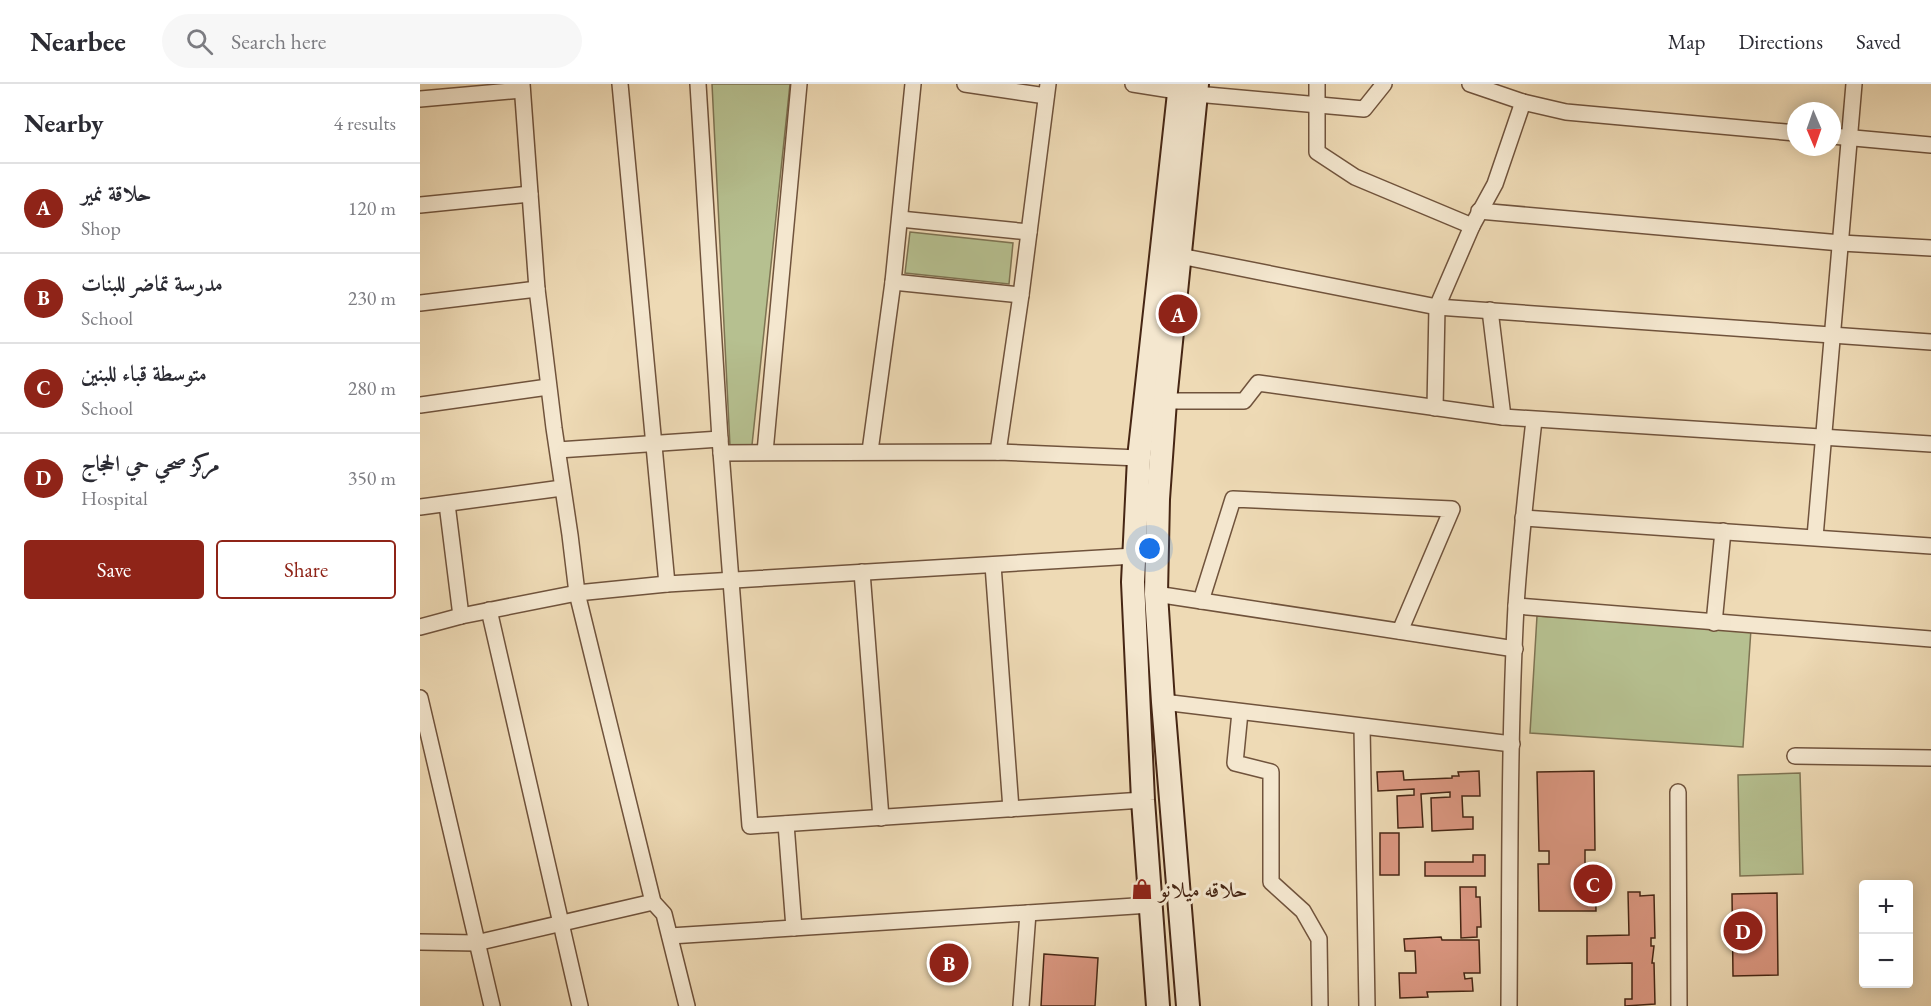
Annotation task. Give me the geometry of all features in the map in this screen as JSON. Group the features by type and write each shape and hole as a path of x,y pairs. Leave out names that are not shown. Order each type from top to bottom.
{"main road":[{"path":"1188,88 1180,256 1158,499 1156,594 1188,1006"},
{"path":"1158,1006 1143,800 1133,582 1138,458 1188,88"}],"street":[{"path":"620,84 667,584"},
{"path":"698,84 721,446 750,826 1143,800"},
{"path":"765,452 799,84"},
{"path":"870,451 893,282 914,84"},
{"path":"965,84 1047,90 998,452"},
{"path":"1133,84 1188,88 1364,109 1384,84"},
{"path":"1317,84 1317,152 1355,177 1472,226"},
{"path":"1470,84 1523,102 1566,112 1787,132"},
{"path":"1815,537 1854,84"},
{"path":"420,99 522,87 537,289 548,387 577,592 653,902 664,914 687,1006"},
{"path":"1435,408 1437,307 1479,211 1495,184 1523,102"},
{"path":"1841,137 1931,145"},
{"path":"420,205 530,194"},
{"path":"1479,211 1841,243 1931,248"},
{"path":"900,219 1029,232"},
{"path":"1180,256 1437,307 1931,342"},
{"path":"893,282 1021,295"},
{"path":"420,303 537,289"},
{"path":"1490,310 1503,417"},
{"path":"1166,401 1244,401 1258,383 1534,420 1931,444"},
{"path":"420,405 548,387"},
{"path":"1509,1006 1516,606 1534,420"},
{"path":"558,450 654,442 721,446 765,452 998,452 1138,458"},
{"path":"420,507 562,488"},
{"path":"1201,601 1233,499 1452,509 1400,631"},
{"path":"447,504 461,616"},
{"path":"1523,518 1931,546"},
{"path":"1714,623 1724,531"},
{"path":"420,627 461,616 577,592 667,584 1134,556"},
{"path":"993,565 1011,809"},
{"path":"862,572 881,818"},
{"path":"1156,594 1515,649"},
{"path":"1516,606 1931,639"},
{"path":"489,610 580,1006"},
{"path":"420,698 492,1006"},
{"path":"1163,702 1512,744"},
{"path":"1240,712 1235,763 1271,772 1271,882 1303,911 1319,939 1320,1006"},
{"path":"1362,727 1368,1006"},
{"path":"1795,756 1931,758"},
{"path":"1678,792 1679,1006"},
{"path":"786,824 794,928"},
{"path":"420,942 476,943 653,902"},
{"path":"670,936 1150,905"},
{"path":"1021,1006 1028,913"}],"green space":[{"path":"712,84 790,84 752,445 730,446"},
{"path":"910,232 1013,243 1009,284 905,273"},
{"path":"1537,616 1751,629 1743,747 1530,733"},
{"path":"1800,773 1803,874 1740,876 1738,775"}],"building":[{"path":"1403,771 1404,780 1452,778 1452,776 1459,776 1458,772 1479,771 1480,796 1462,796 1463,817 1473,817 1473,829 1432,831 1431,798 1450,797 1450,792 1421,794 1423,827 1398,828 1397,796 1414,795 1414,789 1378,791 1377,772"},
{"path":"1594,771 1595,850 1585,850 1585,865 1595,865 1596,911 1539,911 1538,864 1549,864 1549,851 1539,851 1537,772"},
{"path":"1380,833 1399,833 1399,875 1380,875"},
{"path":"1473,855 1485,855 1485,876 1425,876 1425,862 1473,862"},
{"path":"1460,887 1476,887 1476,897 1480,897 1481,927 1477,927 1477,937 1461,938"},
{"path":"1628,892 1640,892 1640,896 1654,895 1655,938 1651,938 1651,946 1654,946 1652,963 1654,963 1655,1004 1625,1006 1625,999 1632,999 1632,963 1587,964 1587,936 1629,935"},
{"path":"1777,893 1778,975 1733,976 1732,894"},
{"path":"1441,937 1442,940 1479,940 1480,973 1464,973 1465,979 1472,978 1473,991 1427,992 1428,997 1400,998 1399,973 1416,973 1415,951 1405,951 1404,939"},
{"path":"1044,954 1098,958 1095,1006 1041,1006"}],"place":[{"name":"حلاقة نمير","path":"1178,314"},
{"name":"متوسطة قباء للبنين","path":"1593,884"},
{"name":"حلاقه ميلانو","path":"1142,889"},
{"name":"مركز صحي حي الحجاج","path":"1743,931"},
{"name":"مدرسة تماضر للبنات","path":"949,963"}]}
